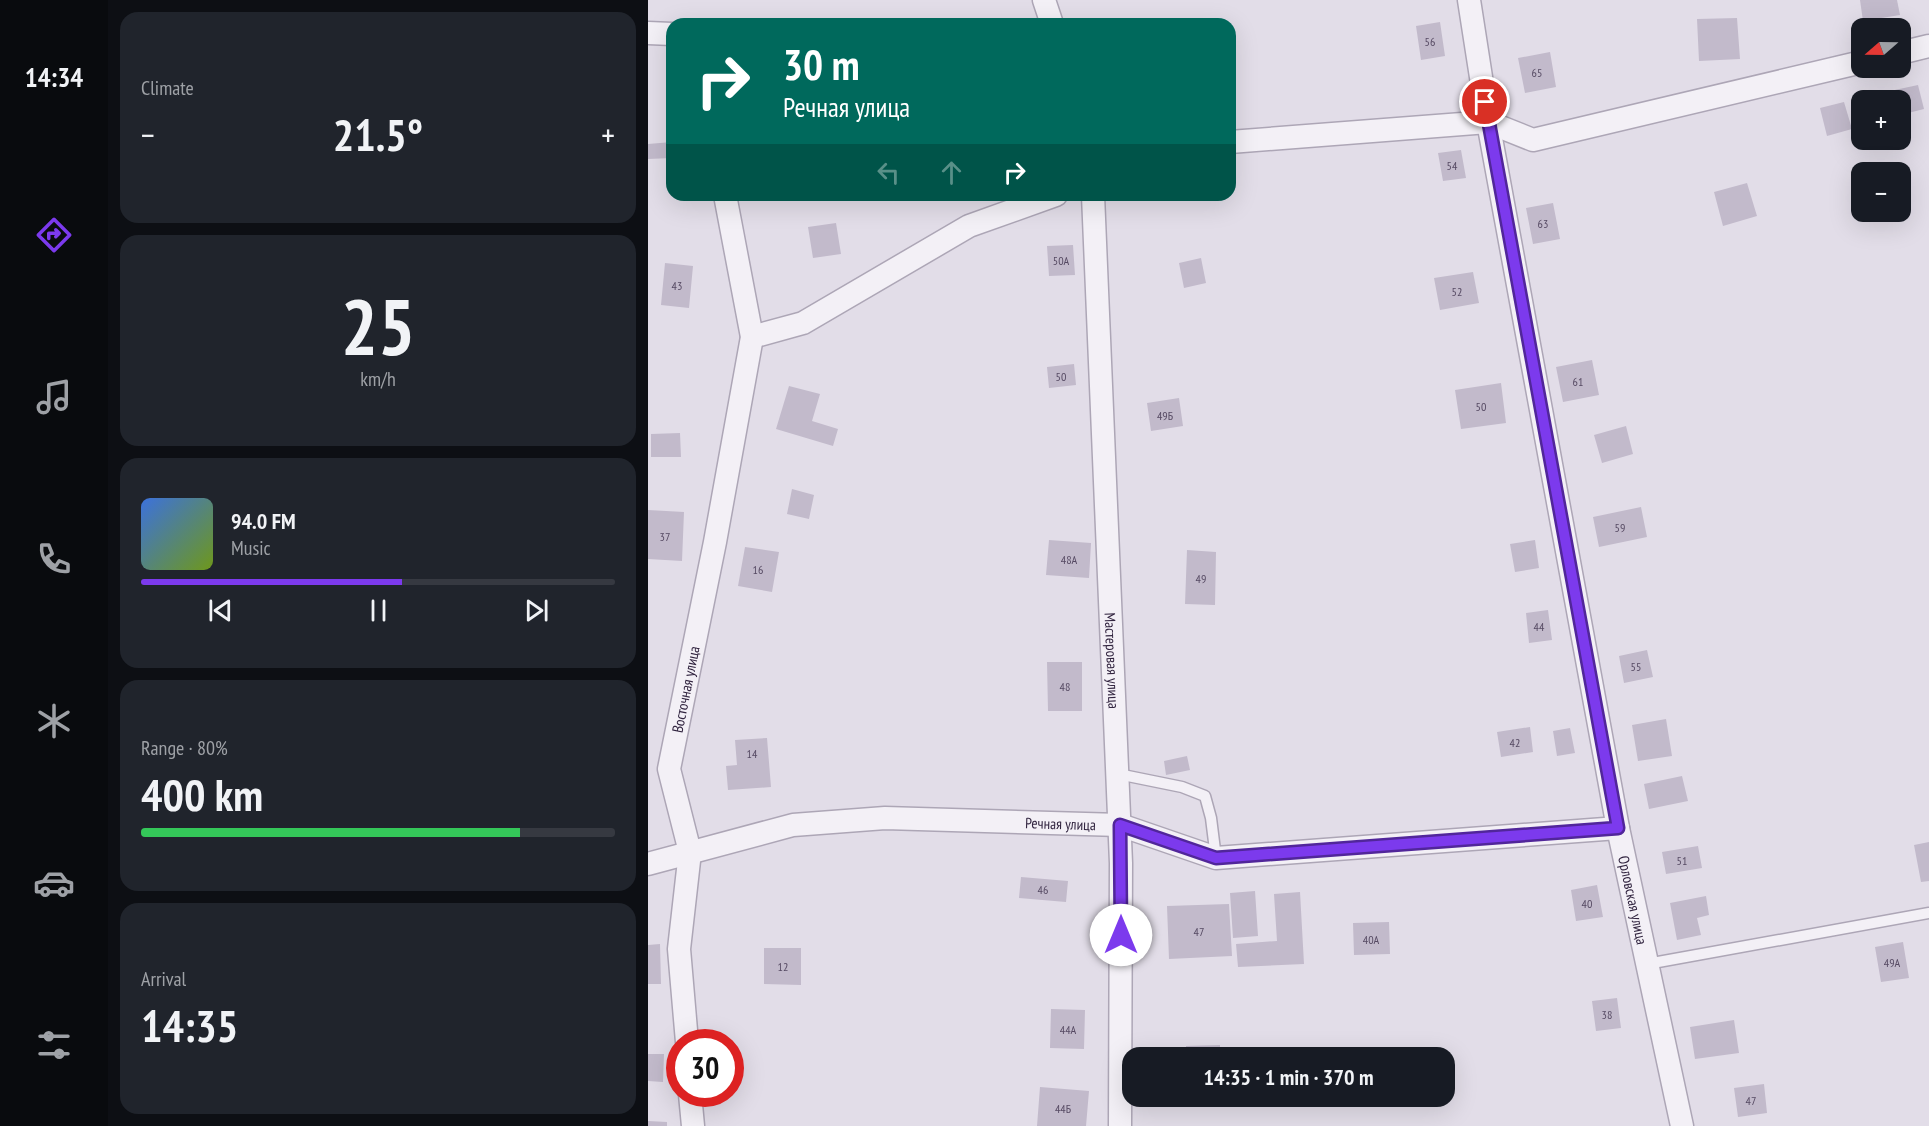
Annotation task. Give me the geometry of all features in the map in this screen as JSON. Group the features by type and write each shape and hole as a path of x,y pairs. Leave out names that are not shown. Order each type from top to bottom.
{"street":[{"path":"1044,0 1050,18"},
{"name":"Орловская улица","path":"1469,0 1488,122 1618,828 1682,1126"},
{"path":"648,33 666,34"},
{"path":"1911,50 1929,46"},
{"path":"1236,142 1488,122 1533,140 1851,65"},
{"path":"726,201 752,337 803,323 969,226 1039,201"},
{"name":"Мастеровая улица","path":"1094,201 1120,825 1120,1126"},
{"name":"Восточная улица","path":"686,1029 679,949 690,852 669,769 715,542 752,337"},
{"name":"Речная улица","path":"648,864 793,825 885,818 1120,825 1216,858 1618,828"},
{"path":"691,1107 693,1126"}],"lane":[{"path":"1118,774 1182,787 1205,796 1211,818 1216,858"},
{"path":"1647,964 1929,913"}],"building":[{"path":"1860,0 1897,0 1900,15 1863,18"},
{"path":"1737,18 1740,59 1699,61 1697,19"},
{"path":"1440,22 1445,56 1421,60 1416,26"},
{"path":"1550,52 1556,87 1525,93 1518,58"},
{"path":"1918,85 1924,109 1911,112 1911,90 1895,90"},
{"path":"1844,102 1851,129 1827,136 1820,108"},
{"path":"666,142 666,158 648,159 648,144"},
{"path":"1461,150 1466,178 1443,181 1438,153"},
{"path":"1747,183 1757,216 1723,226 1714,192"},
{"path":"1553,203 1560,239 1533,244 1526,208"},
{"path":"836,223 841,254 813,258 808,227"},
{"path":"1073,245 1075,275 1049,276 1047,246"},
{"path":"1201,258 1206,283 1184,288 1179,263"},
{"path":"665,263 693,266 689,308 661,305"},
{"path":"1473,272 1479,303 1440,310 1434,278"},
{"path":"1592,360 1599,395 1563,402 1556,367"},
{"path":"1074,364 1076,385 1049,388 1047,367"},
{"path":"1501,383 1506,423 1461,429 1455,390"},
{"path":"789,386 820,394 812,421 838,429 833,446 776,429"},
{"path":"1179,398 1183,426 1151,431 1147,403"},
{"path":"1626,426 1633,454 1602,463 1594,435"},
{"path":"680,433 681,457 651,457 651,434"},
{"path":"792,489 814,495 809,519 787,514"},
{"path":"1641,507 1647,537 1599,547 1593,517"},
{"path":"648,510 684,512 682,561 648,559"},
{"path":"1049,540 1091,543 1089,578 1046,575"},
{"path":"1535,540 1539,568 1515,572 1510,544"},
{"path":"745,547 779,552 772,592 738,586"},
{"path":"1187,550 1216,552 1215,605 1185,604"},
{"path":"1548,610 1552,640 1529,643 1526,613"},
{"path":"1647,650 1653,677 1624,683 1619,656"},
{"path":"1047,662 1082,662 1082,711 1048,711"},
{"path":"1666,719 1672,756 1638,761 1632,725"},
{"path":"1530,727 1533,752 1501,757 1497,732"},
{"path":"1570,728 1575,753 1557,756 1553,731"},
{"path":"767,738 771,787 728,790 726,766 737,765 735,740"},
{"path":"1187,756 1190,770 1166,775 1164,761"},
{"path":"1682,776 1688,801 1649,809 1644,784"},
{"path":"1929,842 1929,881 1921,882 1914,845"},
{"path":"1698,846 1702,868 1666,874 1662,852"},
{"path":"1021,877 1068,881 1066,902 1019,898"},
{"path":"1597,885 1603,917 1576,921 1571,890"},
{"path":"1255,891 1258,936 1233,938 1230,893"},
{"path":"1300,892 1304,964 1238,967 1236,944 1277,941 1274,894"},
{"path":"1706,896 1709,915 1697,918 1701,935 1677,940 1670,903"},
{"path":"1229,904 1232,956 1169,959 1167,906"},
{"path":"1389,922 1390,954 1354,955 1353,923"},
{"path":"1903,942 1909,978 1881,982 1875,947"},
{"path":"660,944 661,984 648,984 648,945"},
{"path":"764,948 801,948 801,985 764,984"},
{"path":"1617,998 1621,1028 1596,1031 1592,1001"},
{"path":"1051,1009 1085,1010 1084,1049 1050,1048"},
{"path":"1734,1020 1739,1053 1695,1059 1690,1027"},
{"path":"1220,1045 1220,1047 1186,1047"},
{"path":"648,1054 664,1054 663,1082 648,1081"},
{"path":"1764,1084 1767,1113 1738,1117 1734,1088"},
{"path":"1040,1087 1089,1091 1086,1126 1037,1126"},
{"path":"648,1121 667,1122 667,1126 648,1126"}],"route":[{"path":"1121,935 1120,825 1216,858 1618,828 1485,102"}]}
